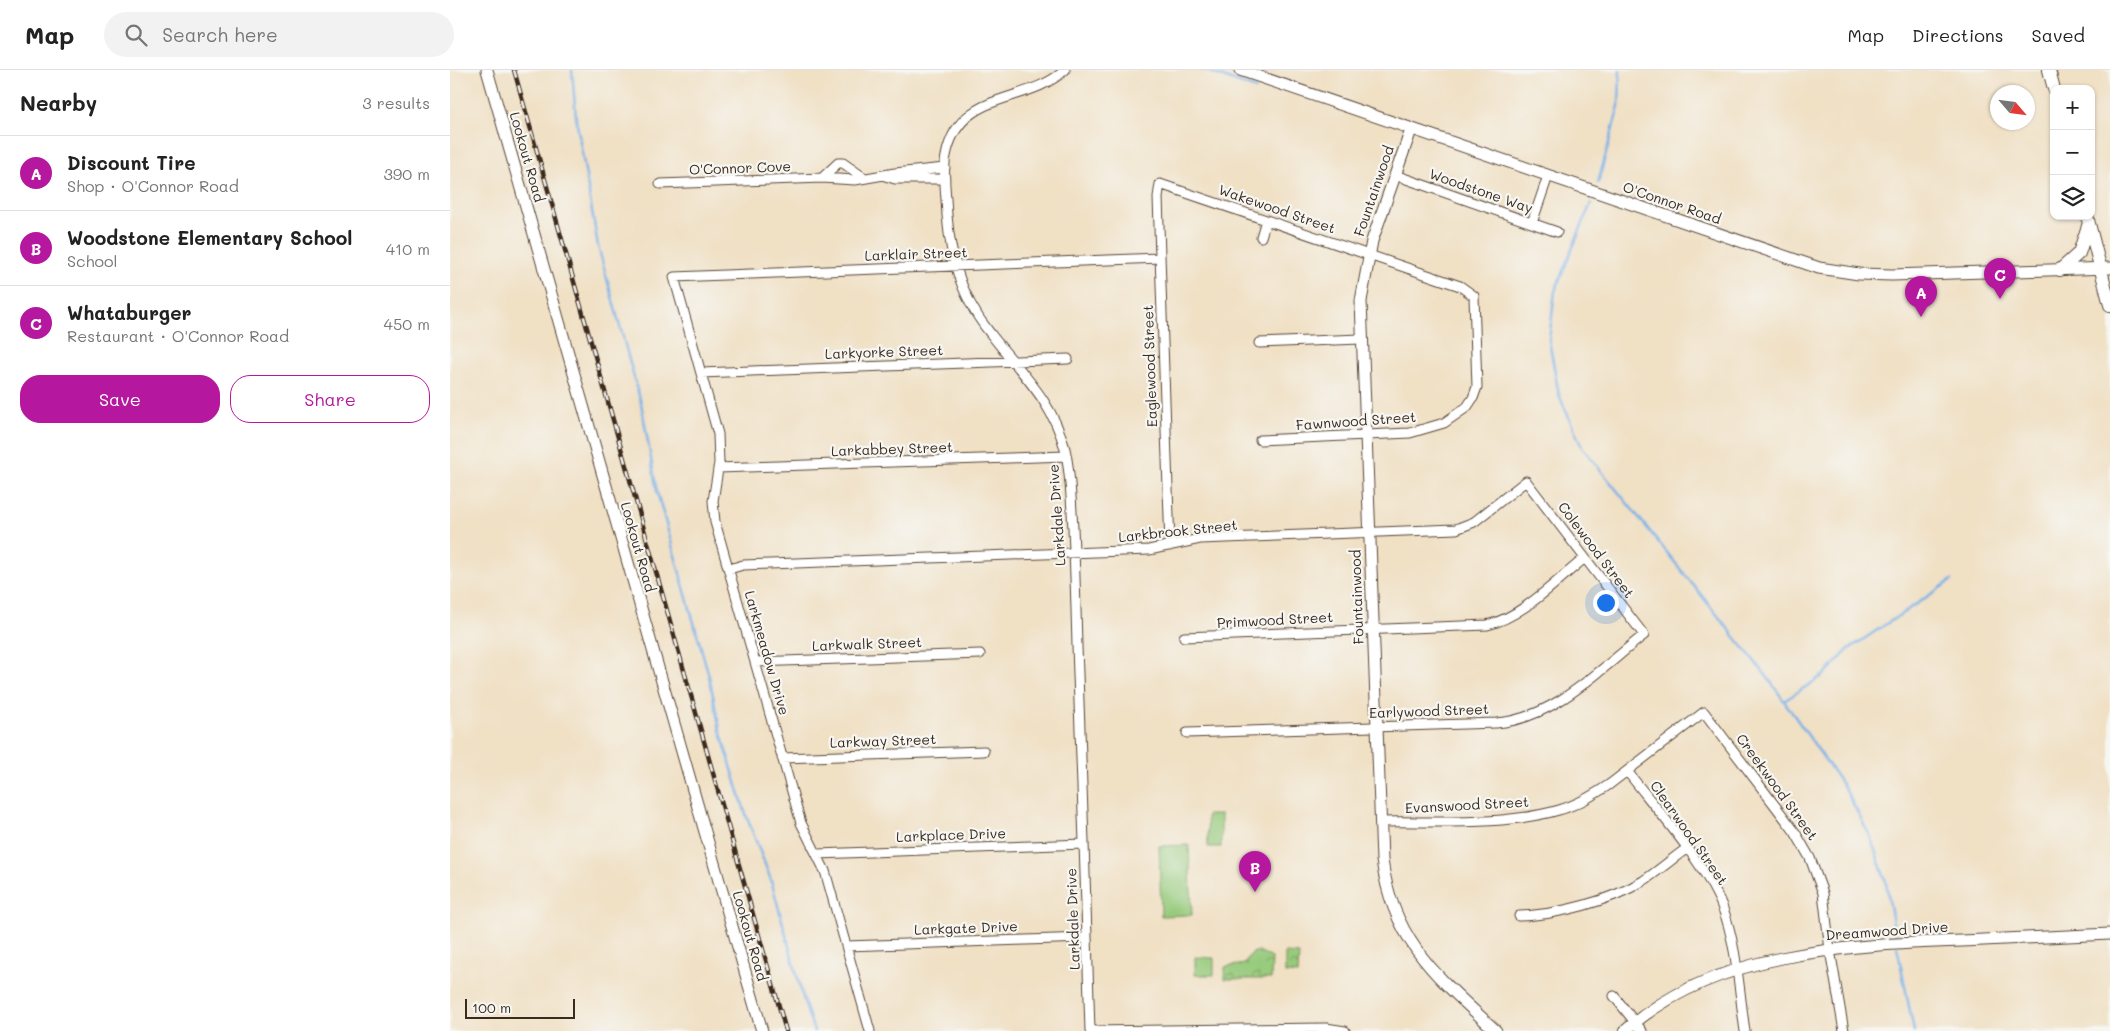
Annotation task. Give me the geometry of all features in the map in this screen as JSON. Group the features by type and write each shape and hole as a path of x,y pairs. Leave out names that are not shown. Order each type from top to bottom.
{"main road":[{"path":"2049,70 2053,85"},
{"path":"2060,270 2080,253 2088,220"},
{"path":"2088,220 2105,268 2110,305"}],"street":[{"name":"Lookout Road","path":"487,70 762,1031"},
{"name":"Larkdale Drive","path":"1065,70 1040,87 1002,97 973,112 953,136 947,151 945,179 947,229 955,266 967,298 978,317 1036,386 1058,430 1070,478 1091,1031"},
{"name":"O'Connor Road","path":"1240,70 1819,268 1859,274 1892,275 2105,268"},
{"name":"Fountainwood","path":"1411,130 1369,254 1361,301 1376,726 1384,877 1401,925 1428,967 1496,1031"},
{"path":"822,178 838,163 843,163 863,177"},
{"name":"O'Connor Cove","path":"660,184 822,178 848,180 945,168"},
{"name":"O'Connor Cove","path":"885,176 895,180 945,179"},
{"name":"Woodstone Way","path":"1395,176 1557,232"},
{"path":"1532,223 1548,176"},
{"name":"Wakewood Street","path":"1160,184 1369,254 1460,286 1470,292 1474,296 1478,387 1473,398"},
{"name":"Eaglewood Street","path":"1160,184 1158,197 1170,546"},
{"path":"1261,237 1266,220"},
{"name":"Larklair Street","path":"674,277 1160,258"},
{"name":"Larkmeadow Drive","path":"674,277 718,434 718,468 713,512 801,823 818,854 870,1031"},
{"path":"1259,343 1361,339"},
{"name":"Larkyorke Street","path":"702,373 1068,359"},
{"name":"Fawnwood Street","path":"1260,440 1410,433 1434,427 1454,417 1467,407 1473,398"},
{"name":"Larkabbey Street","path":"718,468 1066,456"},
{"name":"Larkbrook Street","path":"729,569 743,565 1149,550 1200,539 1369,531 1445,530 1466,527 1526,481"},
{"name":"Colewood Street","path":"1526,481 1644,635"},
{"name":"Primwood Street","path":"1184,638 1457,627 1498,623 1514,614 1585,558"},
{"name":"Earlywood Street","path":"1187,733 1496,723 1524,719 1554,705 1644,635"},
{"name":"Larkwalk Street","path":"755,662 980,654"},
{"name":"Evanswood Street","path":"1380,822 1501,819 1538,815 1560,810 1596,793 1704,712"},
{"name":"Creekwood Street","path":"1704,712 1795,832 1810,858 1822,893 1844,1031"},
{"name":"Larkway Street","path":"782,758 984,751"},
{"name":"Clearwood Street","path":"1627,771 1704,873 1722,906 1728,925 1745,1031"},
{"name":"Larkplace Drive","path":"818,854 1084,844"},
{"path":"1519,916 1547,915 1622,891 1642,881 1686,849"},
{"name":"Dreamwood Drive","path":"1625,1031 1638,1026 1666,999 1736,971 1830,950 1910,942 2110,934"},
{"name":"Larkgate Drive","path":"846,946 1087,938"},
{"path":"1614,996 1638,1026"},
{"path":"1091,1031 1326,1028 1345,1031"}],"green space":[{"path":"1207,815 1221,815 1221,847 1208,847"},
{"path":"1189,845 1192,915 1161,916 1159,846"},
{"path":"1254,952 1261,952 1272,958 1271,979 1225,979 1225,967 1245,964 1248,957"},
{"path":"1285,953 1299,954 1298,974 1285,973"},
{"path":"1195,957 1214,958 1214,975 1195,975"}],"waterway":[{"path":"572,70 576,118 598,246 641,403 657,492 709,676 720,730 746,815 771,880 805,1005 814,1031"},
{"path":"1204,70 1256,89"},
{"path":"1598,183 1619,106 1620,70"},
{"path":"1591,203 1555,291 1549,340 1559,395 1582,447 1768,678 1844,787 1870,836 1886,882 1896,941"},
{"path":"1784,701 1824,675 1849,649 1952,580"},
{"path":"1897,947 1914,1031"}],"railway":[{"path":"514,70 786,1031"}],"place":[{"name":"Whataburger","path":"2000,299"},
{"name":"Discount Tire","path":"1921,317"},
{"name":"Woodstone Elementary School","path":"1255,892"}]}
